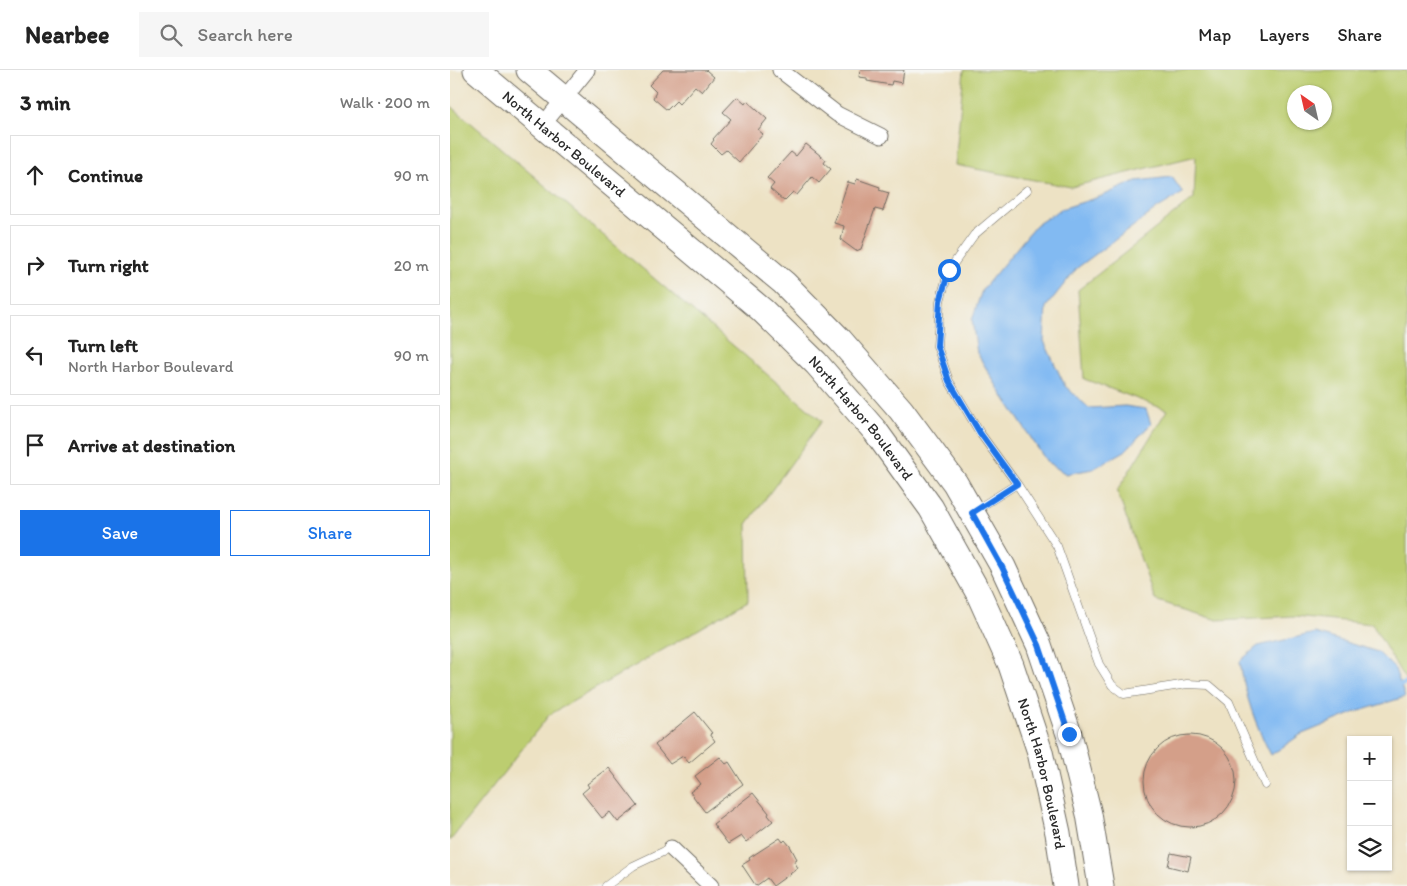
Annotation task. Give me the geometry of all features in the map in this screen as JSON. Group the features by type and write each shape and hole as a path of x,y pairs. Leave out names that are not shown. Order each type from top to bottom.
{"main road":[{"name":"North Harbor Boulevard","path":"476,70 762,310 816,364 876,432 931,508 979,594 1012,665 1040,752 1058,833 1066,886"},
{"path":"529,70 784,283 840,340 901,410 955,483 1002,567 1039,645 1069,734 1088,814 1101,886"}],"street":[{"path":"542,126 587,70"},
{"path":"780,70 837,114 881,136"},
{"path":"671,848 711,886"}],"lane":[{"path":"1027,190 974,235 949,270 940,301 937,346 949,381 980,433 1017,484 1057,546 1099,664 1112,685 1124,694 1187,684 1209,685 1229,702 1265,785"},
{"path":"972,513 1017,484"},
{"path":"606,886 633,866 671,848"}],"green space":[{"path":"964,70 1407,70 1407,683 1372,624 1294,616 1217,620 1155,600 1117,491 1167,410 1084,379 1078,290 1194,198 1196,156 1071,187 955,165"},
{"path":"450,105 822,421 747,524 748,601 549,715 450,841"}],"water":[{"path":"1172,177 1183,193 1158,208 1077,268 1046,307 1044,341 1065,386 1089,408 1125,406 1146,409 1151,424 1125,451 1093,469 1066,474 1047,462 977,353 972,320 982,290 1036,225 1061,209 1102,196 1136,181"},
{"path":"1315,633 1378,652 1395,669 1405,697 1356,712 1300,735 1271,755 1251,710 1240,661 1258,646"}],"building":[{"path":"663,70 706,70 714,77 702,92 695,86 679,104 676,101 667,110 653,98 656,92 649,85"},
{"path":"860,70 904,70 902,83 892,81 891,85 867,81 867,78 859,77"},
{"path":"737,97 745,104 747,101 767,119 758,130 763,134 739,162 726,150 721,154 711,144 713,139 731,119 723,112"},
{"path":"806,144 826,160 824,163 831,169 819,183 812,177 797,195 793,192 784,201 770,189 774,184 767,178 791,152 796,156"},
{"path":"857,179 880,187 879,190 889,193 883,211 875,209 861,249 856,251 841,240 844,226 834,223 848,182 855,184"},
{"path":"695,712 712,733 710,734 715,741 689,763 683,756 670,764 655,745"},
{"path":"1190,735 1207,739 1222,749 1232,764 1236,781 1232,798 1222,813 1207,823 1190,827 1173,823 1158,813 1148,798 1144,781 1148,764 1158,749 1173,739"},
{"path":"720,757 726,764 729,762 743,784 705,812 690,792 701,784 695,776"},
{"path":"609,768 638,806 618,822 610,812 602,818 582,793 589,787 587,784"},
{"path":"753,793 773,821 746,842 741,836 728,844 713,824"},
{"path":"780,838 783,842 785,840 790,846 797,859 794,861 798,868 773,886 767,878 756,886 742,865 750,860 749,858"},
{"path":"1171,853 1191,857 1188,871 1168,866"}],"waterway":[{"path":"1401,685 1407,683"}],"route":[{"path":"949,270 940,301 937,346 949,381 980,433 1017,484 972,513 1002,567 1039,645 1069,734"}]}
